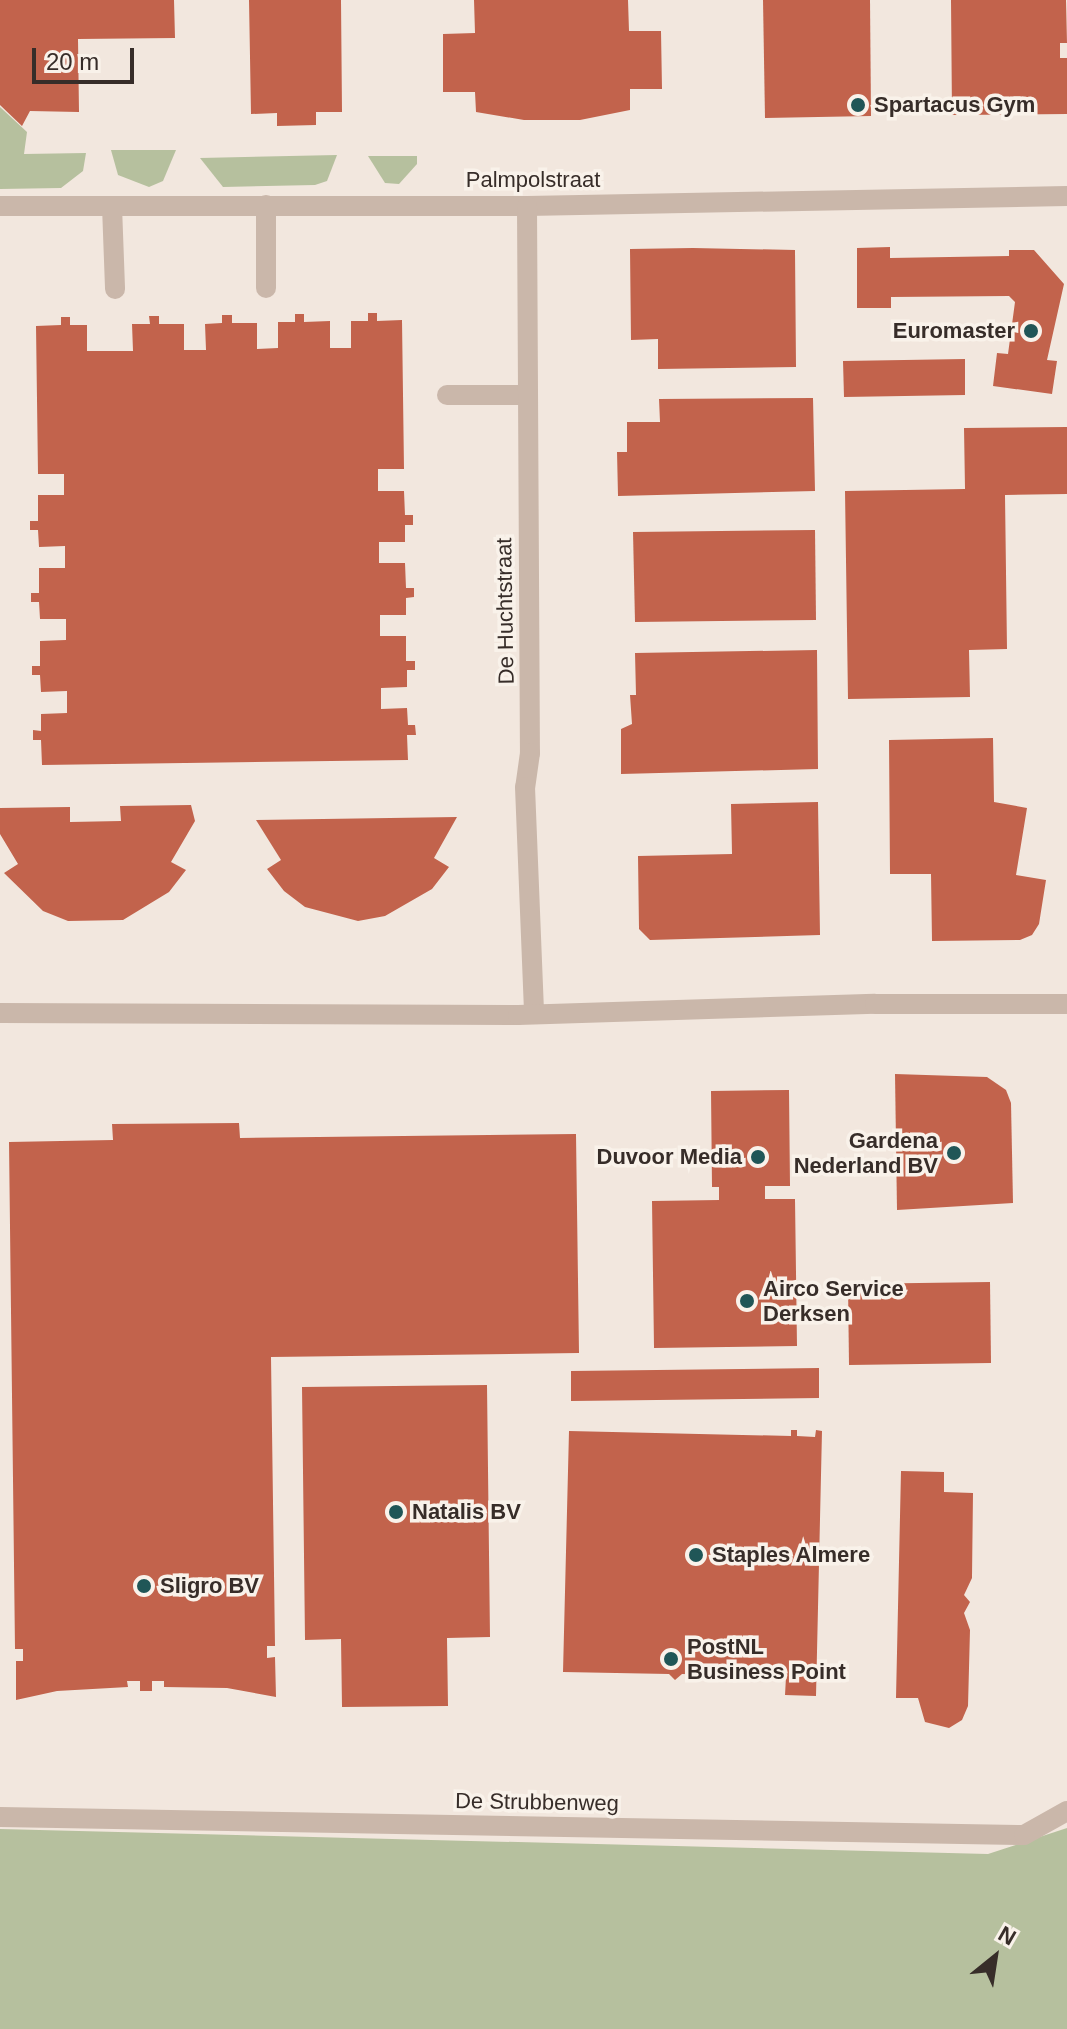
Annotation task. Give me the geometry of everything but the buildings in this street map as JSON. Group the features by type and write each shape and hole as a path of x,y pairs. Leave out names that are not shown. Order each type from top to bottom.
{"street":[{"name":"Palmpolstraat","path":"0,206 527,206 1067,196"},
{"path":"266,205 266,288"},
{"path":"112,206 115,289"},
{"name":"De Huchtstraat","path":"527,206 530,753 525,787 534,1014"},
{"path":"447,395 527,395"},
{"path":"0,1013 534,1014 875,1004 1067,1004"},
{"name":"De Strubbenweg","path":"0,1817 1024,1835 1067,1811"}],"green space":[{"path":"0,107 27,132 24,154 86,153 83,171 61,188 0,189"},
{"path":"111,150 176,150 163,181 149,187 118,175"},
{"path":"337,155 327,181 315,185 223,187 200,158"},
{"path":"368,156 417,156 417,164 399,184 385,183"},
{"path":"1067,1828 1067,2029 0,2029 0,1829 988,1854"}],"place":[{"name":"Spartacus Gym","path":"858,105"},
{"name":"Euromaster","path":"1031,331"},
{"name":"Gardena Nederland BV","path":"954,1153"},
{"name":"Duvoor Media","path":"758,1157"},
{"name":"Airco Service Derksen","path":"747,1301"},
{"name":"Natalis BV","path":"396,1512"},
{"name":"Staples Almere","path":"696,1555"},
{"name":"Sligro BV","path":"144,1586"},
{"name":"PostNL Business Point","path":"671,1659"}]}
